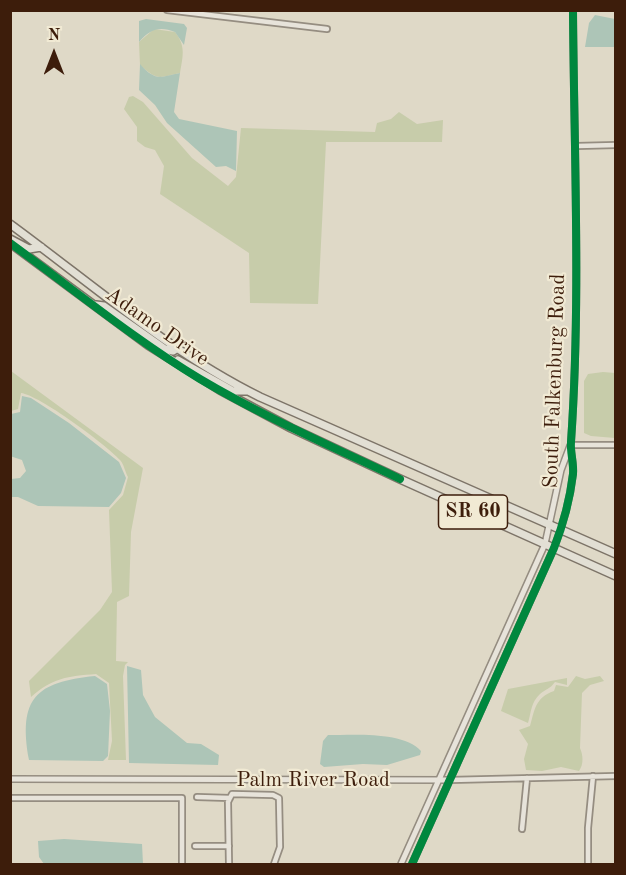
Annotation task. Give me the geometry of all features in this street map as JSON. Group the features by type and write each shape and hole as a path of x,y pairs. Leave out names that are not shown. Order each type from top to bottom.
{"main road":[{"name":"SR 60","path":"11,224 176,349 247,391 615,554"},
{"path":"10,241 29,249 41,247"},
{"name":"Adamo Drive","path":"10,241 169,359 291,428 545,544"},
{"path":"94,305 104,306 165,350 176,349"},
{"path":"169,359 180,361 233,391 240,393 247,391"},
{"name":"SR 60","path":"545,544 615,576"}],"street":[{"path":"167,10 327,29"},
{"name":"South Falkenburg Road","path":"412,864 554,548 561,530 573,472 571,445 577,342 577,146 573,10"},
{"path":"577,146 615,145"},
{"path":"571,445 615,445"},
{"name":"South Falkenburg Road","path":"401,864 545,544 561,470 571,445"},
{"path":"489,668 498,673"},
{"path":"460,731 471,735"},
{"path":"588,864 588,828 593,776"},
{"name":"Palm River Road","path":"10,779 450,780 615,776"},
{"path":"522,829 527,778"},
{"path":"229,864 230,798 232,794 273,795 279,798 280,847 274,864"},
{"path":"197,797 230,798"},
{"path":"10,798 182,798 182,864"},
{"path":"195,846 229,846"}],"shaded area":[{"path":"595,15 615,19 615,47 585,47 589,23"},
{"path":"146,19 184,24 187,28 184,45 175,32 165,29 147,34 139,42 139,21"},
{"path":"154,29 175,32 181,42 183,51 180,73 159,77 140,65 139,42"},
{"path":"140,64 150,74 158,77 180,73 174,112 179,119 237,131 236,171 226,166 216,167 167,123 155,105 139,90"},
{"path":"133,96 143,102 192,158 228,186 236,177 241,128 375,132 377,123 391,119 399,112 417,124 443,120 442,142 326,142 318,304 250,303 249,253 160,194 164,166 155,150 137,141 137,127 124,109 129,97"},
{"path":"11,371 143,468 131,532 129,596 117,602 116,661 128,662 125,665 123,676 126,760 108,760 112,741 109,683 96,674 69,677 53,682 31,697 29,681 100,610 112,592 109,510 123,495 128,477 121,462 113,453 42,402 21,393 18,409 11,411"},
{"path":"615,373 615,438 591,436 584,433 584,381 588,374"},
{"path":"22,396 31,398 69,423 119,462 126,478 121,493 109,507 38,506 18,497 11,497 11,479 20,478 26,471 22,460 10,456 11,414 20,412"},
{"path":"127,666 141,670 143,695 155,717 187,743 201,744 219,755 218,765 129,763"},
{"path":"95,676 107,684 110,711 108,756 103,761 29,760 26,722 29,708 36,697 45,689 58,683"},
{"path":"576,676 585,679 600,676 604,681 590,685 582,693 581,768 579,771 561,767 542,771 526,770 524,759 528,744 519,730 530,726 535,709 543,697 554,691 556,685 568,687"},
{"path":"567,678 567,685 555,682 537,697 528,723 501,711 508,689"},
{"path":"328,735 391,737 403,740 421,751 420,755 387,765 324,767 320,764 323,741"},
{"path":"64,839 142,844 143,864 44,864 39,857 38,841"}],"cycle path":[{"path":"412,864 554,548 570,493 573,470 571,446 576,334 573,10"},
{"path":"10,243 175,364 274,419 400,479"}]}
